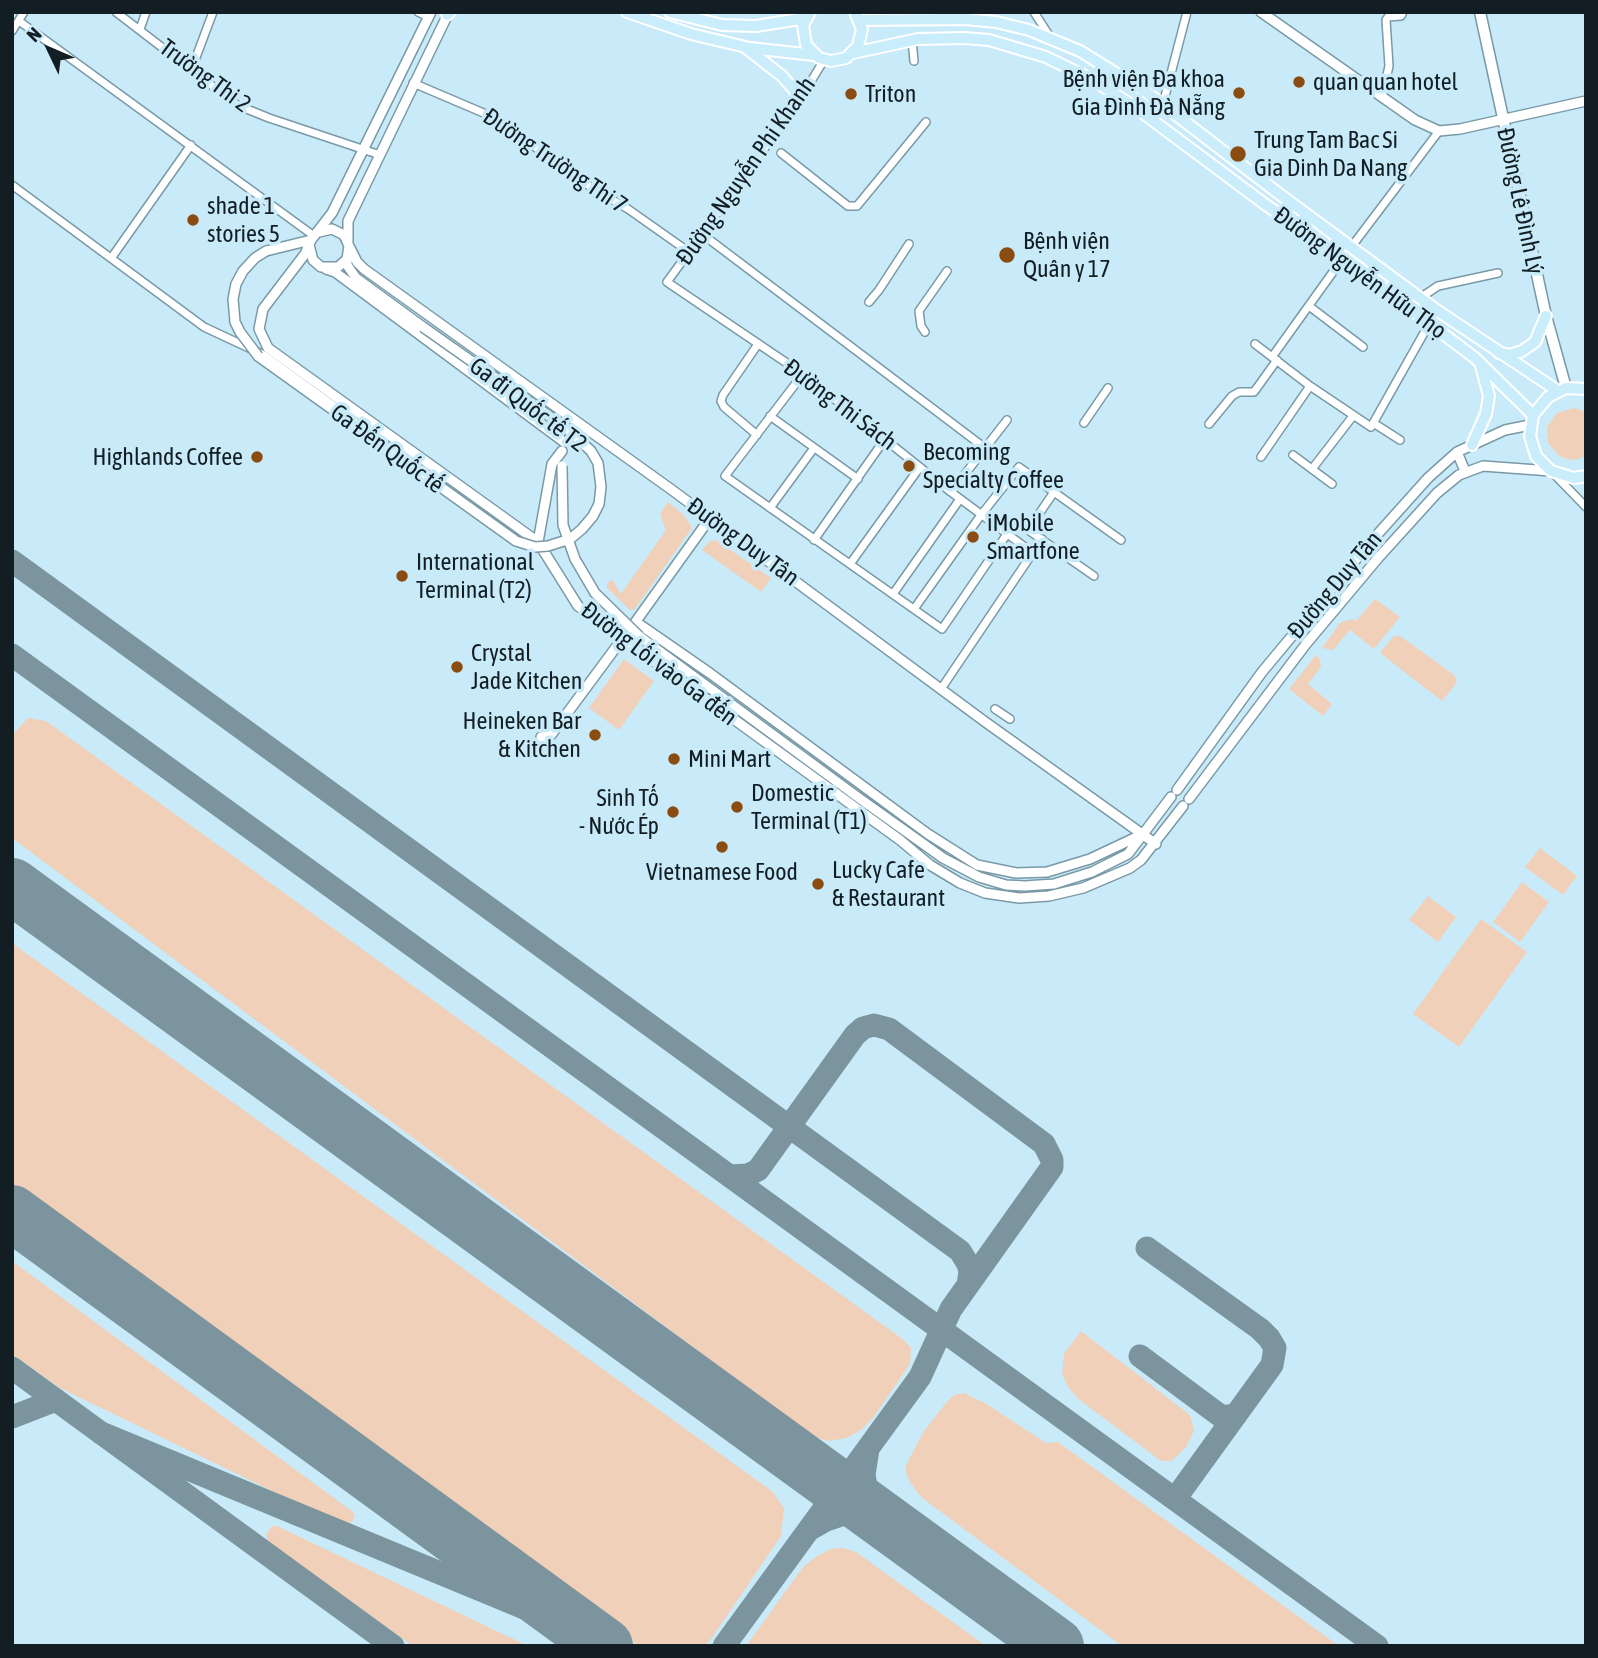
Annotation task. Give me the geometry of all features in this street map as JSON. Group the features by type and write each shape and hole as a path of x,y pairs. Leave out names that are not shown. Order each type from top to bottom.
{"main road":[{"path":"627,12 678,31 744,47 819,58"},
{"path":"670,12 722,25 756,26 808,15 803,38 819,58"},
{"name":"Đường Lê Đình Lý","path":"1480,12 1562,390"},
{"path":"853,53 861,38 860,15"},
{"name":"Đường Nguyễn Hữu Thọ","path":"860,15 996,22 1050,37 1106,65 1163,104 1282,197 1420,298 1498,353 1562,390"},
{"name":"Đường Nguyễn Hữu Thọ","path":"819,58 839,61 853,53 912,40 964,37 989,40 1030,51 1070,68 1136,108 1479,360 1532,420"},
{"path":"744,47 782,76 795,91 799,101"},
{"path":"1498,353 1510,355 1535,342 1546,316"},
{"path":"1472,445 1486,414 1489,397 1488,385 1479,360"},
{"path":"1586,389 1562,390 1548,397 1532,420 1530,436 1536,456 1551,471 1574,478 1586,476"}],"street":[{"path":"12,30 24,12"},
{"name":"Trường Thi 2","path":"116,12 245,109 380,155"},
{"path":"140,29 146,12"},
{"path":"192,68 213,12"},
{"path":"418,12 430,14"},
{"path":"1034,12 1050,37"},
{"path":"1163,104 1187,12"},
{"path":"1261,12 1415,120 1439,131 1460,130 1586,100"},
{"path":"1382,97 1389,66 1386,20 1401,16 1403,12"},
{"path":"326,269 338,267 347,259 348,221 449,13"},
{"name":"Đường Lối vào Ga đến","path":"430,14 332,213 263,309 260,318 262,339 268,348 281,362 538,542 578,606 947,877 1000,897 1069,893 1130,868 1156,844"},
{"path":"19,21 191,145 313,238"},
{"path":"912,40 914,61"},
{"name":"Đường Nguyễn Phi Khanh","path":"667,282 799,101 819,58"},
{"name":"Đường Trường Thi 7","path":"413,83 493,117 592,188 628,209 689,252"},
{"path":"781,153 848,206 857,206 926,122"},
{"path":"1209,424 1232,396 1240,392 1254,392 1343,258 1439,131"},
{"path":"112,257 191,145"},
{"path":"12,185 204,327 281,362"},
{"path":"313,238 325,229 339,231 349,243"},
{"path":"702,234 985,448"},
{"path":"313,238 313,260 335,272 563,446"},
{"name":"Ga Đến Quốc tế","path":"313,238 266,251 243,271 236,284 233,299 240,332 258,356 516,541"},
{"name":"Đường Duy Tân","path":"349,243 357,262 364,269 1156,844 1273,685 1370,567 1429,501 1465,471"},
{"path":"869,302 909,244"},
{"name":"Ga đi Quốc tế T2","path":"347,259 347,265 356,278 566,428 592,451 598,463 601,487 599,504 593,516 570,539 535,547 516,541"},
{"path":"925,332 921,326 919,311 947,271"},
{"name":"Đường Nguyễn Hữu Thọ","path":"1420,298 1438,286 1498,273"},
{"name":"Đường Thi Sách","path":"667,282 803,374 951,492 1033,553"},
{"path":"1309,306 1363,347"},
{"path":"1255,344 1310,386 1371,427 1429,324"},
{"path":"757,435 724,407 721,401 758,344"},
{"path":"803,374 725,477 942,629 1007,534"},
{"path":"1261,457 1310,386"},
{"path":"1084,423 1108,388"},
{"path":"770,416 858,479"},
{"path":"1312,470 1353,416"},
{"path":"951,492 1007,420"},
{"name":"Đường Duy Tân","path":"1144,834 1262,672 1367,546 1428,478 1457,452 1532,420"},
{"path":"538,542 552,464 578,423"},
{"path":"1375,424 1400,440"},
{"path":"814,540 885,439"},
{"path":"563,446 563,525 575,559 595,593 639,636 859,798 965,870 979,877 1014,886 1039,886 1066,881 1119,860 1128,854 1144,834"},
{"path":"770,508 814,448"},
{"path":"1457,452 1465,471 1483,466 1551,471 1586,506"},
{"path":"1293,455 1332,485"},
{"path":"850,565 920,467"},
{"path":"914,609 981,514 1019,467 1121,540"},
{"path":"1054,492 1028,530 1094,576"},
{"path":"893,594 960,499"},
{"path":"541,737 551,735 710,518"},
{"path":"941,689 1042,540"},
{"path":"636,622 928,834 976,864 1016,873 1048,872 1090,859 1144,834"},
{"path":"995,709 1010,719"},
{"path":"1217,736 1229,745"}],"shaded area":[{"path":"1574,408 1586,412 1586,456 1575,460 1559,456 1548,443 1547,427 1557,413"},
{"path":"668,502 685,516 692,528 634,610 630,610 607,588 607,584 612,579 621,594 666,530 660,514"},
{"path":"716,540 771,578 761,592 702,550 710,541"},
{"path":"1375,599 1400,617 1374,649 1350,630 1333,650 1322,648 1340,623 1352,619 1356,621"},
{"path":"1394,636 1400,636 1453,674 1457,680 1455,685 1442,701 1380,653"},
{"path":"1316,655 1320,659 1321,667 1308,684 1332,704 1323,716 1289,689"},
{"path":"624,659 654,681 619,730 589,708"},
{"path":"28,718 46,721 904,1340 911,1348 910,1364 873,1418 861,1430 847,1438 828,1441 812,1436 12,838 12,735"},
{"path":"1540,848 1577,876 1563,895 1525,867"},
{"path":"1522,882 1549,902 1520,942 1493,922"},
{"path":"1428,896 1456,917 1438,942 1409,920"},
{"path":"1481,919 1527,952 1459,1047 1413,1014"},
{"path":"12,943 773,1492 784,1508 781,1536 704,1646 641,1646 627,1640 12,1193"},
{"path":"12,1261 353,1512 355,1517 352,1522 330,1519 60,1388 12,1354"},
{"path":"1081,1331 1190,1415 1194,1431 1186,1447 1172,1461 1161,1461 1077,1398 1068,1387 1062,1373 1064,1354"},
{"path":"964,1393 985,1403 1046,1443 1058,1442 1339,1646 1122,1646 921,1497 911,1484 906,1465 924,1431 954,1395"},
{"path":"272,1526 277,1526 528,1646 413,1646 268,1542 266,1534"},
{"path":"842,1548 856,1552 986,1646 746,1646 803,1567 831,1549"}],"taxiway":[{"path":"12,561 960,1251 970,1272 968,1285"},
{"path":"12,655 1377,1646"},
{"path":"724,1646 920,1377 951,1309 1052,1167 1052,1160 1044,1144 889,1029 874,1025 863,1028 855,1035 758,1170 748,1175 730,1176"},
{"path":"1147,1248 1260,1329 1275,1348 1272,1365 1175,1499"},
{"path":"1140,1356 1222,1417 1236,1415"},
{"path":"12,1368 393,1646"},
{"path":"12,1417 56,1400"},
{"path":"101,1433 590,1635"},
{"path":"868,1449 864,1475 867,1491 875,1508 890,1525"},
{"path":"812,1528 844,1514 861,1514 890,1525"}],"runway":[{"path":"12,886 1056,1646"},
{"path":"12,1213 605,1646"}],"place":[{"name":"quan quan hotel","path":"1299,82"},
{"name":"Bệnh viện Đa khoa Gia Đình Đà Nẵng","path":"1239,93"},
{"name":"Triton","path":"851,94"},
{"name":"Trung Tam Bac Si Gia Dinh Da Nang","path":"1238,154"},
{"name":"shade 1 stories 5","path":"193,220"},
{"name":"Bệnh viện Quân y 17","path":"1007,255"},
{"name":"Highlands Coffee","path":"257,457"},
{"name":"Becoming Specialty Coffee","path":"909,466"},
{"name":"iMobile Smartfone","path":"973,537"},
{"name":"International Terminal (T2)","path":"402,576"},
{"name":"Crystal Jade Kitchen","path":"457,667"},
{"name":"Heineken Bar & Kitchen","path":"595,735"},
{"name":"Mini Mart","path":"674,759"},
{"name":"Domestic Terminal (T1)","path":"737,807"},
{"name":"Sinh Tố - Nước Ép","path":"673,812"},
{"name":"Vietnamese Food","path":"722,847"},
{"name":"Lucky Cafe & Restaurant","path":"818,884"}]}
